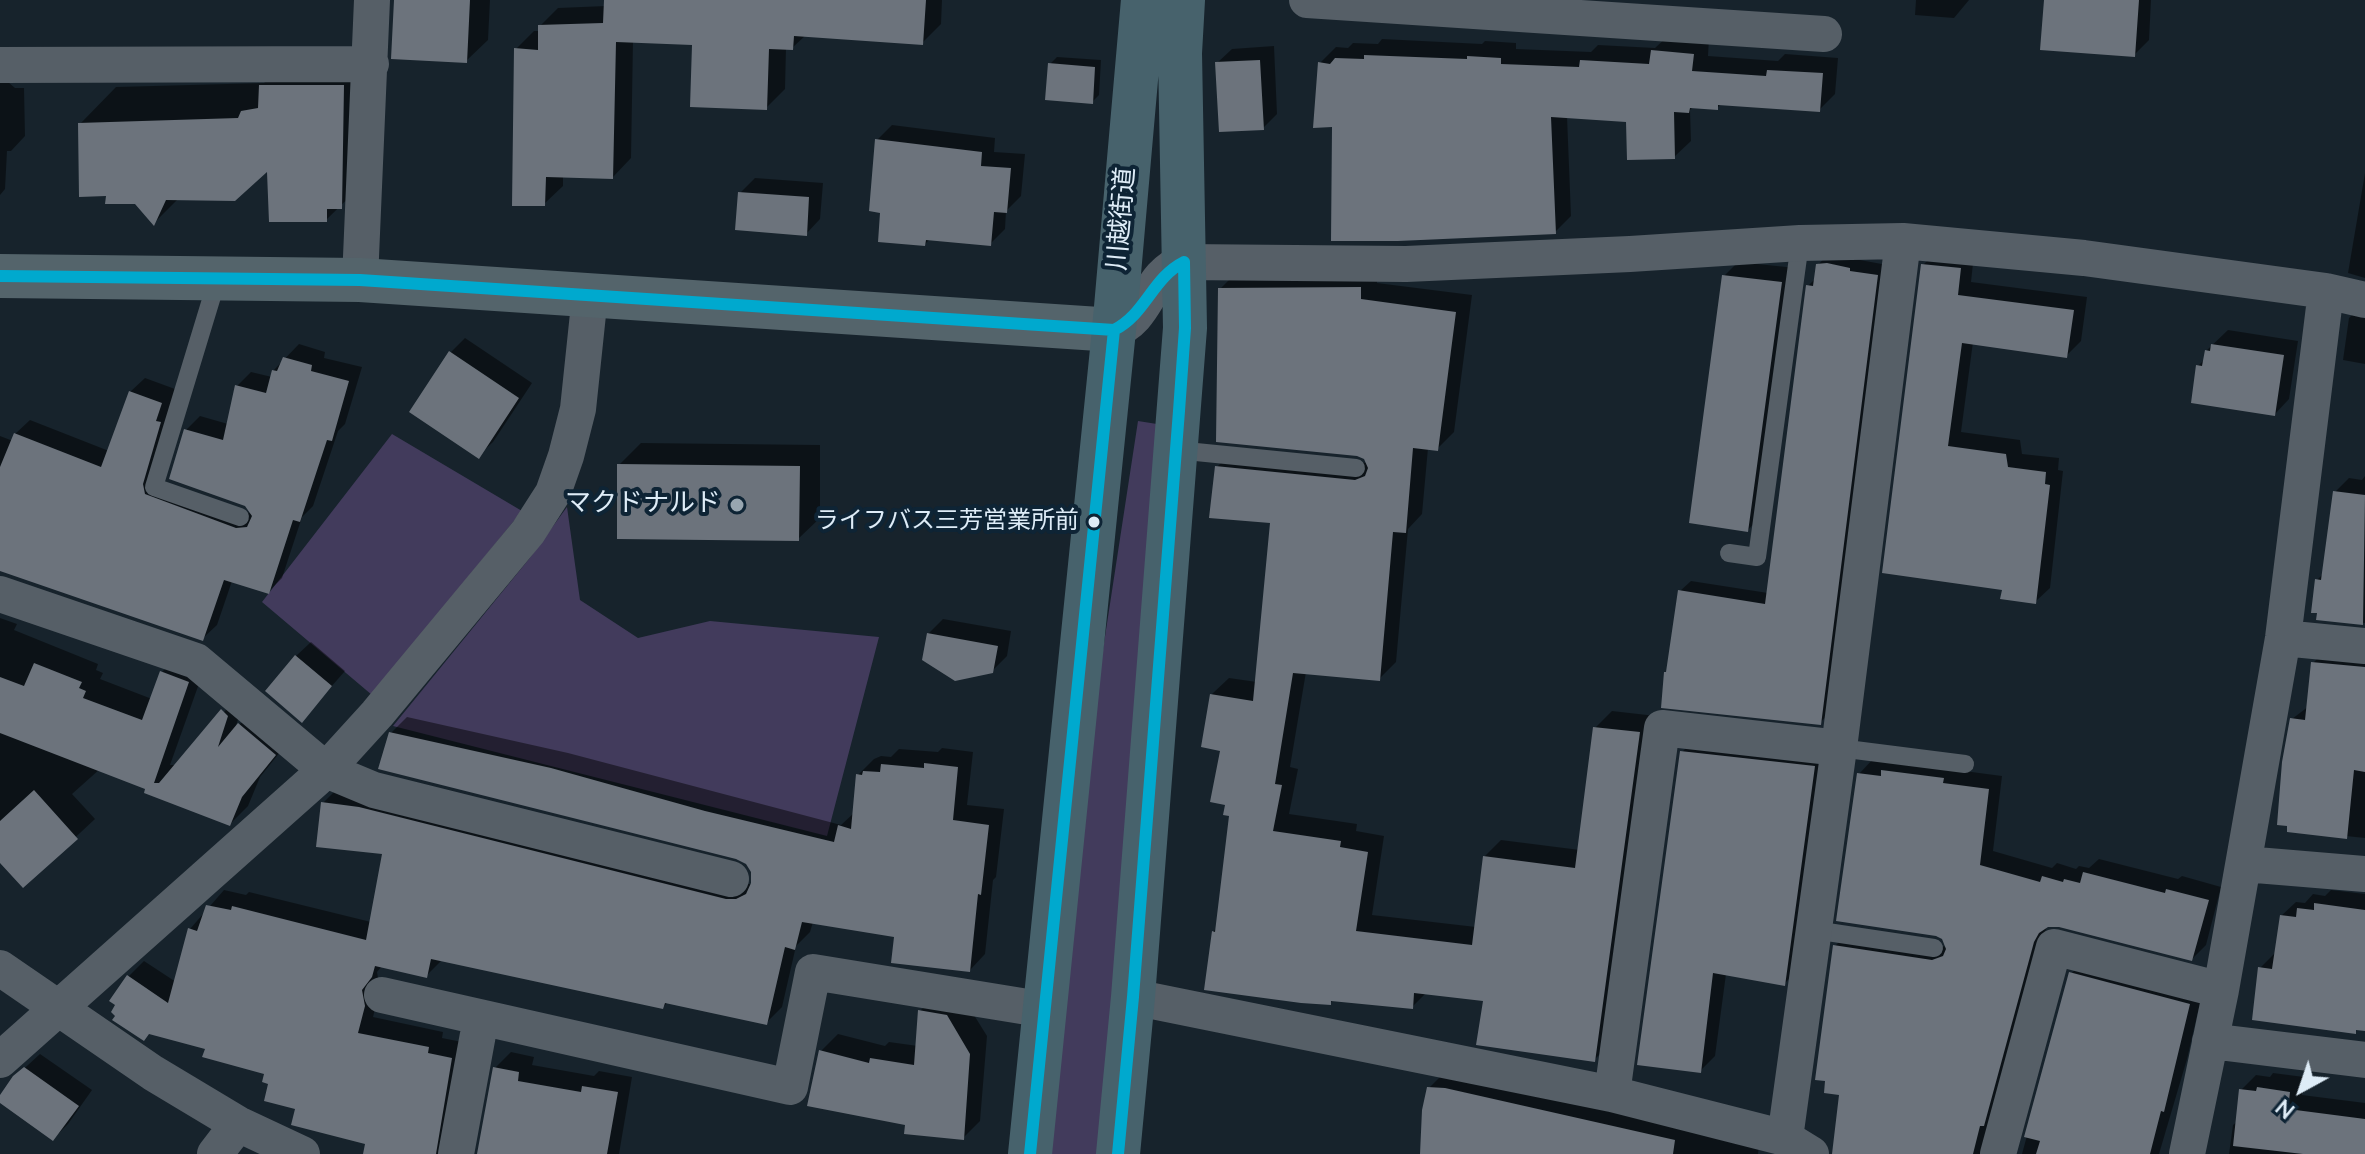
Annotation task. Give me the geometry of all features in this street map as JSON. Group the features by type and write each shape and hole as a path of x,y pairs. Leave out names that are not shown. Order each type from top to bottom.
{"highway":[{"name":"川越街道","path":"1030,1154 1114,330 1143,0"},
{"path":"1118,1154 1185,328 1180,53 1183,0"}],"street":[{"path":"360,280 372,0"},
{"path":"1307,0 1824,34"},
{"path":"0,65 371,64"},
{"path":"1133,997 1612,1094 1796,1148 1814,930 1903,241"},
{"path":"0,276 360,280 1114,330 1128,325 1137,316 1159,277 1170,266 1184,262 1406,264 1800,243 1903,241 2084,258 2326,291 2365,300"},
{"path":"2187,1154 2221,990 2283,638 2326,291"},
{"path":"0,1060 326,770 377,714 528,532 553,493 566,456 578,409 590,295"},
{"path":"0,594 196,661 326,770 374,790 731,879"},
{"path":"2283,638 2365,646"},
{"path":"1612,1094 1662,728 1839,748"},
{"path":"2244,864 2365,874"},
{"path":"1998,1154 2054,947 2221,990"},
{"path":"0,968 153,1073 238,1124 302,1154"},
{"path":"382,995 790,1087 813,972 1046,1010"},
{"path":"456,1154 481,1018"},
{"path":"2210,1041 2365,1060"},
{"path":"215,1154 238,1124"}],"lane":[{"path":"1729,553 1757,557 1800,243"},
{"path":"217,280 154,487 240,517"},
{"path":"1176,450 1356,468"},
{"path":"1839,748 1965,764"},
{"path":"1814,930 1934,948"}],"shaded area":[{"path":"1138,421 1157,424 1100,1154 1048,1154 1089,741"},
{"path":"392,434 522,511 372,695 262,602"},
{"path":"567,507 580,600 638,638 710,621 879,637 827,836 393,726 529,559"}],"building":[{"path":"394,0 470,0 467,63 391,59"},
{"path":"604,0 926,0 923,45 794,36 793,50 769,49 767,110 690,107 692,45 616,42 613,179 546,177 545,206 512,206 514,48 538,50 538,25 603,23"},
{"path":"2044,0 2139,0 2135,57 2040,50"},
{"path":"1651,50 1694,54 1692,71 1766,76 1767,70 1823,73 1820,112 1718,105 1718,110 1690,108 1689,113 1674,112 1675,159 1627,160 1626,122 1551,117 1556,234 1331,241 1332,127 1313,128 1318,62 1330,64 1335,58 1364,59 1364,55 1467,59 1467,56 1501,58 1501,64 1579,67 1580,60 1649,64"},
{"path":"1260,60 1264,130 1219,132 1215,62"},
{"path":"1048,63 1095,67 1093,104 1045,100"},
{"path":"259,85 344,85 342,209 327,209 327,222 269,222 267,172 235,201 166,200 154,226 135,204 105,204 106,196 79,197 78,123 238,118 241,111 258,108"},
{"path":"875,139 982,152 981,166 1011,168 1007,213 994,212 991,246 926,240 925,246 878,242 880,213 869,211"},
{"path":"738,192 809,197 807,236 735,230"},
{"path":"1816,264 1850,268 1850,271 1878,275 1821,725 1661,708 1678,590 1765,604 1806,285 1813,286"},
{"path":"1921,264 1961,268 1958,295 2074,310 2067,358 1962,343 1948,446 2006,454 2008,467 2046,472 2045,484 2050,485 2036,604 2000,599 2002,590 1882,573"},
{"path":"1722,275 1782,282 1748,532 1689,523"},
{"path":"1361,287 1361,299 1456,312 1438,451 1413,448 1406,533 1393,532 1380,681 1293,673 1275,784 1282,785 1273,831 1341,841 1340,847 1368,852 1356,931 1472,945 1483,856 1575,868 1593,727 1640,732 1595,1062 1476,1045 1483,1001 1414,993 1413,1009 1331,1001 1331,1005 1301,1003 1204,990 1212,931 1215,932 1229,816 1223,815 1225,805 1210,802 1220,751 1201,747 1210,694 1253,701 1270,523 1209,518 1215,466 1355,480 1365,476 1368,468 1364,459 1357,456 1216,442 1218,288"},
{"path":"2211,344 2284,355 2275,416 2191,403 2196,365 2202,366 2205,350 2210,351"},
{"path":"449,351 519,398 479,459 409,412"},
{"path":"283,357 312,365 311,371 349,381 332,441 327,440 300,522 293,520 269,594 224,580 203,641 0,571 0,467 14,433 101,467 129,391 162,403 156,421 161,422 143,484 145,494 236,528 247,527 252,516 245,506 169,479 184,429 223,440 235,385 266,393 272,370 277,371"},
{"path":"617,464 800,466 799,541 617,539"},
{"path":"2333,491 2365,495 2363,625 2316,620 2317,613 2311,613 2315,579 2321,580"},
{"path":"927,633 998,646 993,673 955,681 922,660"},
{"path":"295,655 332,686 302,723 265,691"},
{"path":"2311,662 2365,667 2365,772 2354,770 2347,839 2287,832 2287,826 2277,825 2282,762 2290,718 2305,720"},
{"path":"34,663 82,682 79,688 86,691 83,698 142,720 160,671 189,682 154,783 159,783 221,709 228,716 218,747 238,723 276,755 242,797 230,826 144,793 145,789 0,733 0,677 24,686"},
{"path":"389,732 551,768 705,811 834,842 838,825 851,829 856,774 862,775 863,771 880,772 881,764 924,768 924,763 958,767 953,820 989,825 970,972 891,963 894,937 802,922 795,950 785,947 767,1025 665,1003 663,1009 431,959 427,978 375,966 372,977 362,990 365,1006 358,1033 429,1047 428,1053 452,1058 436,1154 363,1154 365,1144 291,1125 295,1109 264,1101 268,1084 262,1082 264,1074 202,1057 205,1049 149,1034 144,1041 112,1020 115,1016 111,1012 115,1005 109,1001 127,975 168,1003 188,928 197,931 206,905 231,910 232,906 366,940 382,854 316,847 321,802 359,807 726,899 736,899 746,894 751,883 751,872 746,864 736,859 378,769"},
{"path":"1680,751 1815,766 1785,986 1713,973 1701,1073 1637,1065"},
{"path":"1881,770 1944,778 1943,783 1989,789 1980,865 2040,882 2042,876 2080,883 2083,872 2165,893 2166,889 2209,900 2192,961 2059,927 2048,927 2039,933 1984,1126 1980,1126 1973,1154 1832,1154 1839,1095 1824,1093 1825,1081 1815,1080 1833,945 1932,960 1943,956 1946,949 1942,939 1936,936 1836,921 1857,773 1881,776"},
{"path":"34,790 78,839 23,888 0,863 0,821"},
{"path":"2314,903 2365,910 2365,1031 2356,1030 2356,1034 2252,1020 2258,967 2272,969 2280,915 2296,917 2297,908 2314,910"},
{"path":"2069,972 2190,1004 2164,1112 2161,1111 2150,1154 2036,1154 2040,1141 2024,1137"},
{"path":"918,1010 947,1015 970,1054 964,1140 904,1134 905,1125 807,1106 819,1050 869,1063 870,1058 914,1065"},
{"path":"24,1067 79,1106 53,1141 0,1103 0,1095 13,1076"},
{"path":"493,1067 519,1072 518,1081 581,1092 582,1086 618,1092 607,1154 477,1154"},
{"path":"1427,1087 1445,1088 1675,1140 1673,1154 1420,1154 1422,1110"},
{"path":"2257,1087 2290,1092 2288,1109 2365,1119 2365,1154 2303,1154 2233,1146 2239,1089 2256,1091"}],"transit line":[{"path":"0,276 360,280 1114,330 1134,315 1164,277 1184,262"},
{"path":"1118,1154 1179,411 1185,328 1184,262"},
{"path":"1030,1154 1114,330"}],"place":[{"name":"マクドナルド","path":"737,505"},
{"name":"ライフバス三芳営業所前","path":"1094,522"}]}
